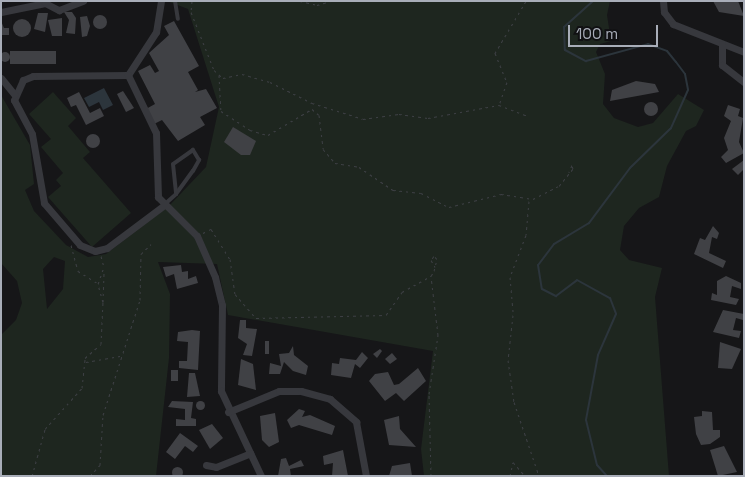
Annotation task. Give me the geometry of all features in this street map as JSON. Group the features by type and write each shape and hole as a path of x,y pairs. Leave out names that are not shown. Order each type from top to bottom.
{"street":[{"path":"1,12 53,3 59,10 66,2 84,1"},
{"path":"128,75 156,32 161,1"},
{"path":"663,1 664,12 673,24 744,52"},
{"path":"722,44 722,65 744,82"},
{"path":"14,94 23,80 51,73 128,75"},
{"path":"128,75 156,133 155,186 163,206 197,236 222,305 218,378 228,412 260,476"},
{"path":"1,78 14,94 32,134 44,203 80,245 100,250 139,228 163,206"},
{"path":"228,412 279,391 301,391 330,399 356,422 366,476"},
{"path":"206,465 216,467 250,453"}],"lane":[{"path":"175,1 178,19"},
{"path":"163,206 176,194 199,160 194,150 173,164 176,194"}],"path":[{"path":"192,1 191,12 218,76 221,111 256,133 274,132 312,108"},
{"path":"300,1 317,5 331,1"},
{"path":"499,105 507,82 495,50 512,31 526,1"},
{"path":"218,76 242,74 270,82 311,103 363,119 399,114 428,118 499,105 527,116"},
{"path":"311,103 312,108 319,116 320,139 329,158 359,167 393,190 421,193 457,208 480,197 501,194 529,200 559,186 569,172"},
{"path":"529,200 526,235 510,277 513,315 508,360 514,402 540,476"},
{"path":"197,236 211,229 234,265 235,294 256,318 386,315 402,292 432,276"},
{"path":"70,243 78,271 98,284"},
{"path":"90,476 100,465 103,415 140,300 140,254 151,244"},
{"path":"32,476 45,429 86,382 84,362 101,344 104,266 100,250"},
{"path":"103,302 98,284 104,266"},
{"path":"430,476 429,394 437,350 438,310 432,276 435,267"},
{"path":"84,362 122,356"},
{"path":"510,476 513,462 525,476"}],"shaded area":[{"path":"167,1 610,1 607,15 611,41 600,44 596,52 605,74 603,104 614,118 638,127 653,123 678,94 704,110 696,126 686,131 667,166 659,197 639,208 624,226 620,250 629,260 662,268 655,297 669,476 424,476 421,449 433,351 228,315 217,264 158,262 170,294 169,358 156,476 1,476 1,335 16,320 22,303 17,281 1,263 1,95 30,145 34,184 25,190 34,211 66,245 88,257 106,254 168,207 206,167 219,107 188,9","holes":["54,257 65,261 63,289 47,309 43,269"]},
{"path":"104,88 113,105 103,110 99,102 89,107 84,98"},
{"path":"53,92 76,118 68,126 90,152 83,158 131,213 92,247 48,197 61,186 56,180 63,173 41,147 51,139 29,114"}],"building":[{"path":"713,1 738,1 744,16 719,12"},
{"path":"64,12 72,12 76,18 75,34 66,33 69,20"},
{"path":"38,13 48,13 45,32 34,29"},
{"path":"100,15 105,17 107,22 105,27 100,29 95,27 93,22 95,17"},
{"path":"87,16 90,26 87,36 82,37 80,17"},
{"path":"62,18 62,36 52,36 48,20"},
{"path":"22,19 28,22 31,28 28,34 22,37 16,34 13,28 16,22"},
{"path":"1,21 4,28 9,28 9,35 1,35"},
{"path":"174,21 199,66 188,72 198,90 195,92 206,89 217,108 200,117 205,125 178,141 162,120 154,124 146,109 155,104 138,71 150,65 155,73 159,71 149,53 169,35 164,26"},
{"path":"10,51 56,51 56,64 10,64"},
{"path":"3,52 7,52 10,57 9,61 3,62 0,59 0,55"},
{"path":"636,81 655,84 659,92 610,101 612,90"},
{"path":"123,91 134,108 126,112 117,94"},
{"path":"79,92 90,113 100,108 104,116 86,125 76,105 71,107 67,98"},
{"path":"651,102 656,104 658,109 656,114 651,116 646,114 644,109 646,104"},
{"path":"728,105 740,109 738,116 743,118 739,142 744,153 726,163 721,157 728,150 724,138 731,121 724,116"},
{"path":"233,127 256,141 250,155 241,155 224,142"},
{"path":"93,134 98,136 100,141 98,146 93,148 88,146 86,141 88,136"},
{"path":"744,160 744,169 738,175 732,169"},
{"path":"713,226 719,233 717,239 712,237 709,253 726,261 723,268 694,254 700,238 705,240"},
{"path":"181,265 182,272 188,271 188,279 196,276 198,283 177,289 174,274 166,277 163,267"},
{"path":"726,276 741,283 741,289 732,286 730,297 739,299 736,305 711,300 712,293 717,295 717,281"},
{"path":"723,310 744,314 743,320 736,318 733,330 741,331 739,338 713,332"},
{"path":"240,320 246,320 246,328 257,329 252,356 243,355 247,344 238,338"},
{"path":"200,331 198,370 179,368 179,361 187,361 188,342 177,341 178,332"},
{"path":"265,341 269,341 269,354 265,354"},
{"path":"720,342 741,349 732,369 718,368"},
{"path":"293,346 294,355 308,366 306,375 293,371 284,362 280,374 269,374 270,363 281,366 279,354 289,353"},
{"path":"380,349 382,351 377,358 373,354"},
{"path":"362,352 368,358 360,368 355,364 351,378 331,375 332,363 339,364 340,358 356,360"},
{"path":"392,353 397,359 390,364 385,359"},
{"path":"241,359 253,364 256,390 238,385"},
{"path":"418,368 426,381 404,401 396,393 385,401 369,381 375,374 388,372 394,385 399,384"},
{"path":"171,370 178,370 178,381 171,381"},
{"path":"189,373 195,373 200,396 187,397"},
{"path":"172,401 193,402 191,418 196,419 196,426 176,426 176,419 185,420 185,409 168,407"},
{"path":"200,401 204,405 200,409 196,405"},
{"path":"299,409 305,411 302,417 310,415 335,426 332,435 299,425 291,428 287,420"},
{"path":"702,411 712,412 713,430 720,430 720,437 710,444 701,445 696,434 694,417 702,416"},
{"path":"275,413 279,442 269,447 262,440 260,416"},
{"path":"399,416 400,429 416,447 389,445 384,420"},
{"path":"212,424 223,438 210,449 199,430"},
{"path":"180,433 198,446 193,452 185,446 175,459 166,452"},
{"path":"724,446 737,472 718,476 710,450"},
{"path":"343,450 348,476 332,476 333,463 324,465 323,456"},
{"path":"286,458 289,466 301,460 304,466 290,469 291,476 278,476 281,459"},
{"path":"410,463 412,476 389,476 392,466"},
{"path":"175,467 179,467 182,472 181,476 175,477 172,474 172,470"}],"waterway":[{"path":"593,1 564,27 565,50 586,61 648,44 667,51 685,74 688,90 671,128 630,168 589,223 554,244 538,265 542,289 556,296 577,280 610,298 616,314 598,355 586,420 597,465 607,476"}]}
